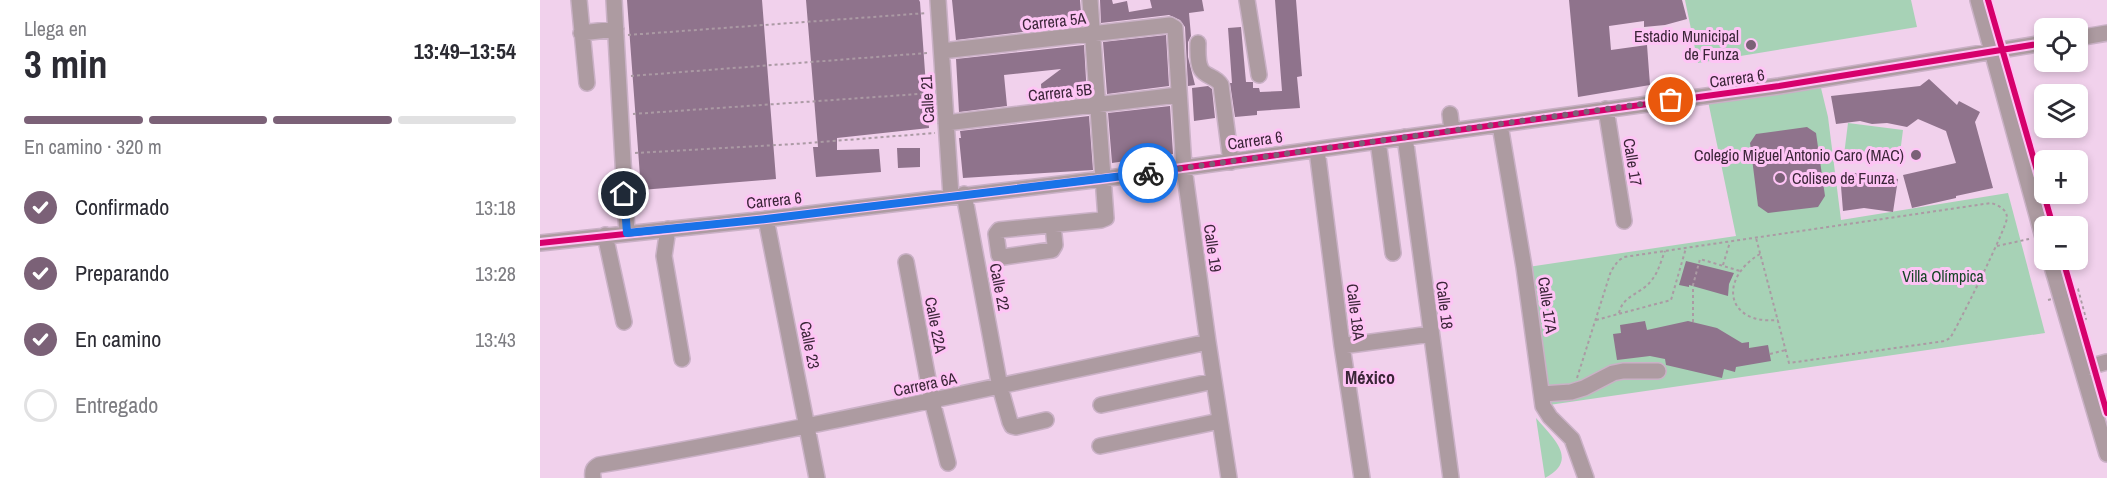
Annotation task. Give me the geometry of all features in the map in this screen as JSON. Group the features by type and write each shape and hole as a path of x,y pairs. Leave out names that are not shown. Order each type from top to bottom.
{"street":[{"path":"579,0 587,83"},
{"path":"614,0 627,233"},
{"path":"1053,225 1106,218 1090,0"},
{"path":"1247,0 1259,75"},
{"path":"1978,0 2034,224"},
{"name":"Calle 21","path":"939,6 946,127 958,195"},
{"name":"Carrera 5A","path":"942,51 1170,25"},
{"name":"Calle 19","path":"1170,25 1175,27 1176,32 1184,168 1229,478"},
{"path":"581,33 616,33"},
{"path":"2088,36 2107,33"},
{"path":"1198,43 1202,72 1218,80 1221,85 1231,162"},
{"name":"Carrera 6","path":"540,243 1028,189 1779,86 2034,45"},
{"name":"Carrera 5B","path":"946,127 1178,95"},
{"name":"Calle 17","path":"1606,109 1624,221"},
{"path":"1450,114 1452,131"},
{"name":"Calle 17A","path":"1500,125 1546,412 1572,439 1586,478"},
{"name":"Calle 18","path":"1405,137 1450,478"},
{"path":"1378,141 1393,253"},
{"name":"Calle 18A","path":"1317,150 1342,346 1362,478"},
{"name":"Calle 22","path":"958,195 1000,387 1012,426 1046,420"},
{"name":"Calle 23","path":"766,219 817,478"},
{"path":"668,229 664,256 682,359"},
{"path":"605,236 624,322"},
{"name":"Calle 22A","path":"906,262 933,401 948,463"},
{"path":"2053,270 2107,454"},
{"path":"1342,346 1431,334"},
{"name":"Carrera 6A","path":"593,478 594,468 600,465 933,401 1208,342"},
{"path":"2082,369 2107,362"},
{"path":"1542,394 1571,392 1613,373 1623,371 1658,372"},
{"path":"1101,405 1214,381"},
{"path":"1100,446 1220,421"}],"path":[{"path":"616,33 939,6"},
{"path":"618,77 942,51"},
{"path":"620,115 944,92"},
{"path":"622,154 795,144 946,127"},
{"path":"1576,379 1611,271 1624,257 1990,203 1999,206 2007,218 1954,333 1945,341 1790,363 1756,238"},
{"path":"1996,246 2034,241"},
{"path":"1723,266 1731,242"},
{"path":"1596,320 1671,300 1686,248"},
{"path":"1618,314 1628,297 1651,282 1665,251"},
{"path":"1760,253 1742,266 1732,288 1735,303 1740,310 1756,320 1764,322 1778,320"},
{"path":"1693,322 1693,285 1700,259 1740,271"},
{"path":"2069,279 2081,323"},
{"path":"2048,300 2077,293 2083,320 2086,319 2078,289 2072,290"},
{"path":"1770,354 1786,350"}],"green space":[{"name":"Estadio Municipal de Funza","path":"1685,0 1911,0 1917,27 1698,63"},
{"name":"Villa Olímpica","path":"1821,88 1828,117 1841,220 2008,193 2045,333 1549,405 1528,267 1736,236 1708,101"},
{"path":"1848,123 1903,130 1899,161 1844,155"},
{"path":"1536,418 1560,448 1562,456 1561,464 1545,478"}],"building":[{"path":"627,0 762,0 776,179 641,190"},
{"path":"806,0 919,0 920,2 929,128 837,138 837,150 879,149 881,172 816,177 813,147 818,147"},
{"path":"952,0 1080,0 1082,25 956,40"},
{"path":"1100,0 1112,0 1113,4 1127,1 1129,12 1152,8 1150,0 1202,0 1204,11 1189,13 1191,36 1188,42 1188,57 1195,85 1188,86 1185,27 1180,20 1169,15 1101,23"},
{"path":"1275,0 1296,0 1302,76 1297,77 1300,108 1257,111 1257,115 1235,117 1230,83 1232,83 1228,28 1241,27 1246,82 1253,82 1253,88 1259,88 1260,92 1282,91"},
{"path":"1569,0 1682,0 1687,19 1665,25 1644,27 1644,21 1609,26 1611,50 1647,45 1650,85 1578,97"},
{"path":"1166,35 1169,86 1107,94 1103,42"},
{"path":"1084,45 1087,96 1042,102 1041,84 1061,69 1004,75 1007,106 959,112 956,59"},
{"path":"1929,79 1957,105 1959,101 1980,112 1975,122 1993,188 1912,208 1903,175 1956,163 1946,131 1918,119 1907,127 1860,121 1836,124 1831,96 1920,86"},
{"path":"1208,86 1212,89 1215,118 1194,121 1192,88"},
{"path":"1170,106 1173,154 1112,163 1108,113"},
{"path":"1089,116 1093,170 963,178 960,131"},
{"path":"1807,127 1816,133 1825,196 1818,207 1768,213 1758,206 1750,143 1756,134"},
{"path":"897,148 920,148 920,167 898,168"},
{"path":"1856,173 1898,179 1893,212 1864,208 1843,211 1840,174"},
{"path":"1686,261 1734,273 1729,284 1728,296 1689,285 1689,287 1679,285"},
{"path":"1645,321 1647,330 1688,321 1717,328 1742,343 1749,342 1749,348 1768,345 1771,361 1736,367 1735,372 1724,369 1722,378 1666,365 1665,359 1650,356 1617,360 1613,334 1621,333 1620,325"}],"cycle path":[{"path":"1988,0 2050,216"},
{"path":"540,243 1102,179 1779,86 2034,45"},
{"path":"2066,270 2107,413"}],"way so far":[{"path":"1148,173 1671,100"}],"place":[{"name":"Estadio Municipal de Funza","path":"1751,45"},
{"name":"Colegio Miguel Antonio Caro (MAC)","path":"1916,155"},
{"name":"Coliseo de Funza","path":"1780,178"}],"district":[{"name":"México","path":"1370,378"}],"route":[{"path":"624,194 627,233 766,219 964,194 1028,189 1148,173"}]}
